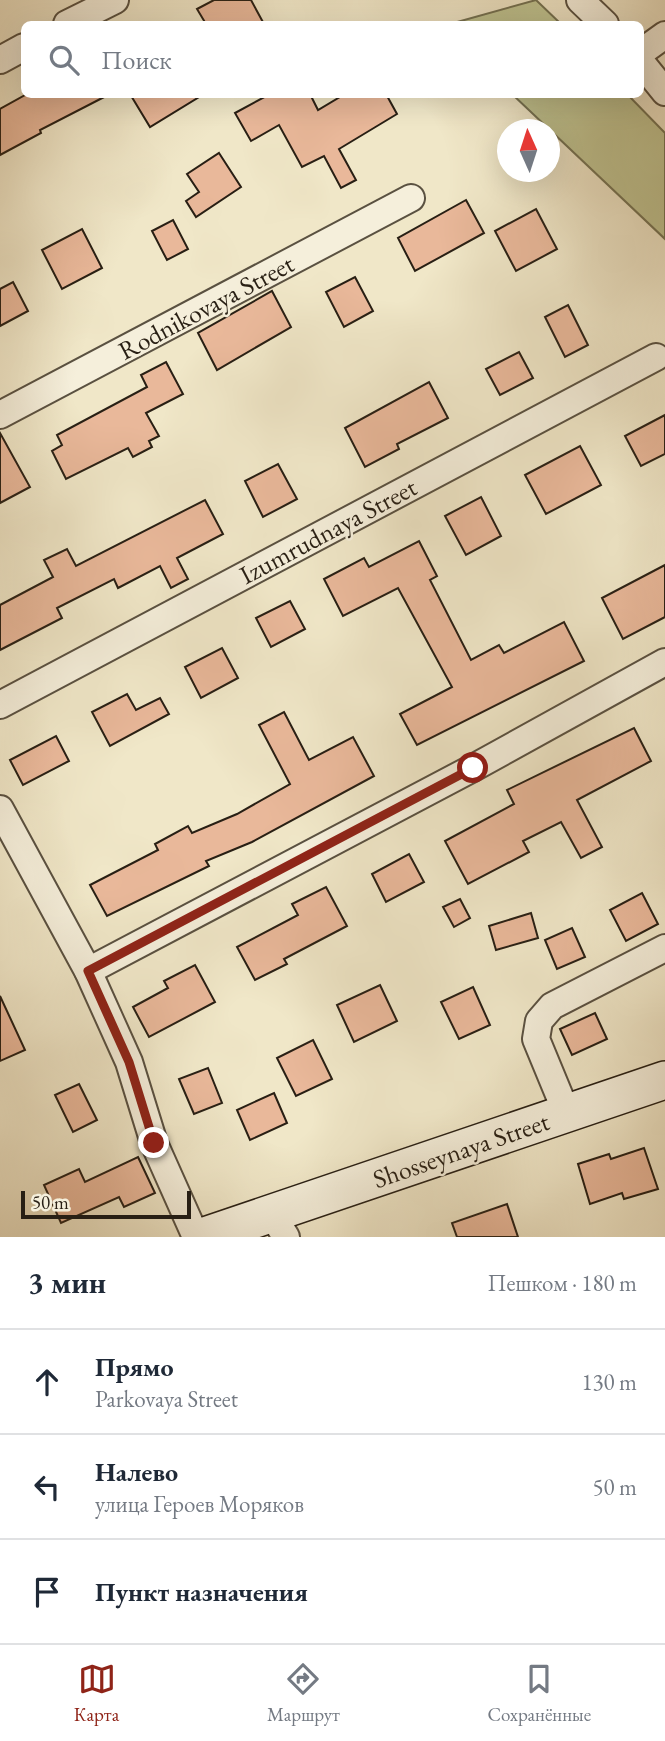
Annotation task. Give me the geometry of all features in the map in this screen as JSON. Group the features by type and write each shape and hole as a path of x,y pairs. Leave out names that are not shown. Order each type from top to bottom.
{"main road":[{"path":"567,1114 665,1080"},
{"name":"Shosseynaya Street","path":"202,1237 279,1225 567,1114"}],"street":[{"path":"73,21 116,0"},
{"path":"580,0 602,21"},
{"path":"644,50 665,35"},
{"path":"0,60 21,49"},
{"path":"644,66 665,92"},
{"name":"Rodnikovaya Street","path":"0,415 411,198"},
{"name":"Izumrudnaya Street","path":"0,705 656,357"},
{"path":"88,971 473,768 665,662"},
{"path":"0,809 88,971 129,1062 154,1143 196,1237"},
{"name":"Shosseynaya Street","path":"567,1114 537,1039 539,1021 552,1006 665,948"}],"green space":[{"path":"536,0 558,21 461,21"},
{"path":"516,98 631,98 665,133 665,239 560,140 560,119 538,119"}],"building":[{"path":"214,0 251,0 262,21 204,21 197,9"},
{"path":"21,97 102,98 40,130 41,133 0,155 0,109"},
{"path":"132,98 197,98 150,127"},
{"path":"263,98 312,98 318,110 338,98 388,98 397,114 339,149 356,180 341,188 324,156 302,167 279,125 251,141 235,113"},
{"path":"219,153 241,187 196,217 186,201 199,192 187,174"},
{"path":"466,200 484,233 415,271 398,238"},
{"path":"536,209 557,249 516,271 495,231"},
{"path":"173,220 188,249 167,260 152,231"},
{"path":"82,229 102,268 62,289 42,250"},
{"path":"355,277 373,311 344,327 326,292"},
{"path":"13,282 28,311 0,326 0,289"},
{"path":"272,291 291,327 217,370 198,333"},
{"path":"568,305 588,345 565,357 545,317"},
{"path":"519,352 533,378 500,395 486,369"},
{"path":"166,362 183,394 146,413 159,436 149,441 152,447 133,457 128,448 66,479 52,451 62,445 57,435 147,387 141,375"},
{"path":"429,382 448,418 397,444 399,449 365,467 345,428"},
{"path":"665,415 665,454 641,466 625,436"},
{"path":"0,433 30,487 0,503"},
{"path":"580,446 601,485 546,514 525,475"},
{"path":"278,464 297,499 263,517 245,481"},
{"path":"481,497 501,536 466,555 445,516"},
{"path":"205,500 223,534 177,558 188,579 171,588 160,566 118,588 114,579 57,608 62,618 0,650 0,605 53,577 44,560 67,549 76,566"},
{"path":"419,541 437,576 430,580 471,660 499,645 504,653 564,622 584,661 417,745 400,714 452,687 398,588 343,616 324,579 364,558 369,567"},
{"path":"665,565 665,617 623,639 602,598"},
{"path":"290,601 305,629 271,647 256,618"},
{"path":"222,648 238,678 201,698 185,667"},
{"path":"127,694 136,710 160,698 169,714 110,746 92,712"},
{"path":"284,712 309,760 353,737 374,776 252,842 206,861 209,866 107,916 90,885 158,850 155,844 188,826 192,833 237,814 290,784 259,725"},
{"path":"634,728 651,761 577,800 602,847 581,858 561,822 523,841 529,852 468,884 445,841 514,804 507,790"},
{"path":"56,736 69,761 23,785 10,760"},
{"path":"409,854 424,882 386,902 372,874"},
{"path":"326,887 347,926 284,959 287,964 255,980 237,947 298,915 292,904"},
{"path":"642,893 658,924 626,941 610,910"},
{"path":"460,899 470,918 454,927 443,907"},
{"path":"531,913 538,938 496,950 489,926"},
{"path":"572,928 585,957 557,969 545,940"},
{"path":"195,965 215,1002 149,1037 133,1007 168,988 164,981"},
{"path":"380,985 397,1021 354,1042 337,1005"},
{"path":"473,987 490,1025 459,1039 441,1002"},
{"path":"0,996 25,1050 0,1061"},
{"path":"595,1013 607,1039 572,1055 560,1029"},
{"path":"313,1040 332,1079 296,1096 277,1058"},
{"path":"208,1068 222,1103 194,1114 179,1079"},
{"path":"79,1084 97,1120 73,1132 55,1095"},
{"path":"274,1093 287,1123 250,1140 237,1110"},
{"path":"644,1148 658,1189 624,1199 622,1193 590,1204 578,1164 609,1154 611,1159"},
{"path":"138,1157 155,1193 124,1207 119,1197 61,1223 44,1185 79,1169 85,1182"},
{"path":"507,1204 518,1237 457,1237 452,1223"}],"route":[{"path":"154,1143 129,1062 88,971 473,768"}]}
